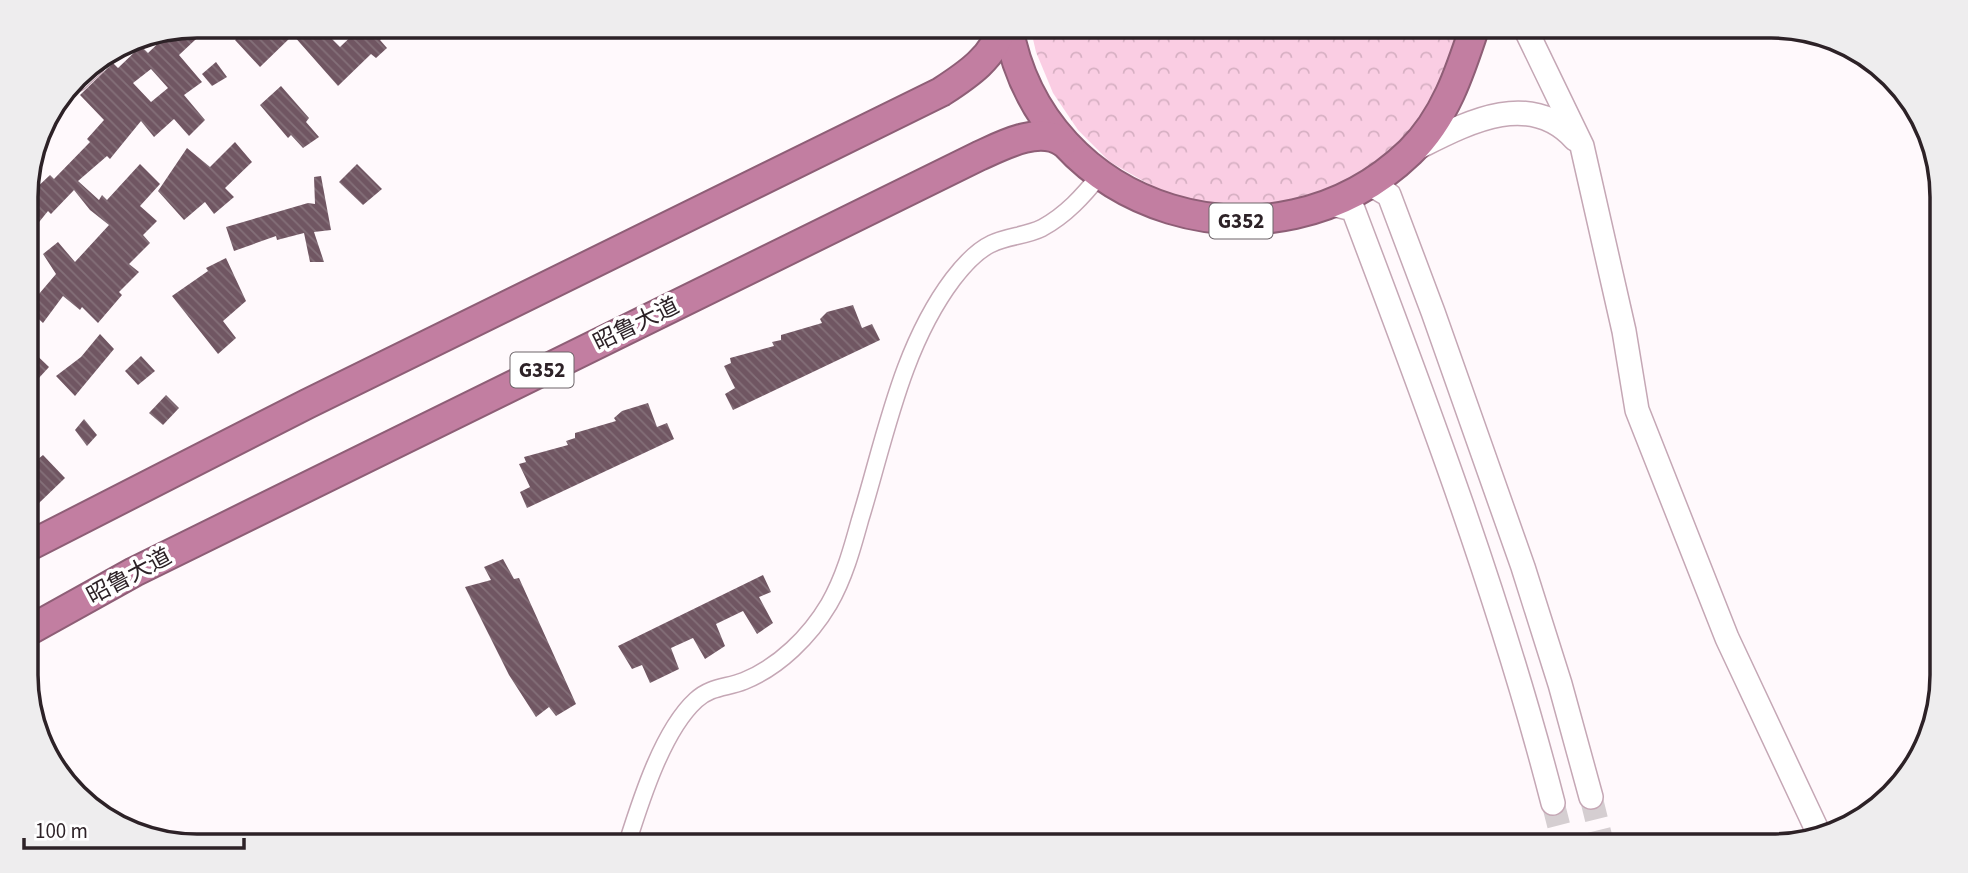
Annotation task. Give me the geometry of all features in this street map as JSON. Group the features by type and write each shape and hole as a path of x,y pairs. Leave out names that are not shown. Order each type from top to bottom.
{"highway":[{"path":"38,541 295,410 941,92 973,70 998,38"},
{"name":"G352","path":"1011,38 1013,50 1033,99 1063,142 1100,175 1142,200 1188,216 1236,222 1285,218 1332,204 1370,184 1411,151 1454,91 1471,38"},
{"name":"昭鲁大道","path":"38,625 134,572 979,156 1015,140 1054,136 1063,142"}],"main road":[{"path":"1530,38 1582,146 1619,306 1637,410 1727,638 1816,827"},
{"path":"1411,151 1471,121 1499,114 1530,114 1561,123 1582,146"},
{"path":"1370,184 1389,195 1433,312 1523,567 1591,797"},
{"path":"1332,204 1353,209 1397,325 1486,579 1553,803"}],"street":[{"path":"630,834 647,778 682,718 696,700 717,686 741,682 763,672 800,642 828,604 848,561 916,340 947,288 971,258 991,244 1040,229 1061,216 1079,201 1100,175"}],"green space":[{"path":"1033,38 1463,38 1413,136 1342,189 1255,210 1168,195 1110,162 1078,130 1053,93"}],"building":[{"path":"197,38 179,55 202,82 184,95 205,120 189,136 174,119 154,137 141,121 110,159 107,156 78,181 99,200 102,195 107,200 140,164 160,184 140,206 157,221 143,235 150,243 129,264 139,272 119,292 122,295 98,323 82,307 80,310 63,296 43,323 39,319 39,294 56,274 43,254 58,242 75,262 109,225 90,210 74,190 51,214 48,211 39,222 39,185 50,175 54,179 90,142 87,139 104,120 80,95 113,63 118,68 135,52 144,49 148,53 158,44","holes":["151,69 168,88 151,102 133,83"]},
{"path":"237,38 290,38 260,67 235,40"},
{"path":"296,38 331,38 340,47 349,38 382,38 380,40 387,48 376,58 371,54 338,86"},
{"path":"216,62 227,77 212,86 202,74"},
{"path":"281,86 309,118 306,122 319,137 303,148 291,135 288,138 260,105"},
{"path":"235,142 252,162 225,188 234,197 214,214 205,202 184,220 158,191 187,148 210,167"},
{"path":"357,164 382,189 363,205 339,182"},
{"path":"321,176 331,230 314,232 324,262 310,262 304,233 277,240 276,236 234,251 226,227 308,203 315,204 314,177"},
{"path":"226,258 246,301 223,321 236,338 218,354 172,296 208,271 206,268"},
{"path":"853,305 862,328 872,324 880,340 733,410 725,394 735,388 724,366 731,363 730,358 774,346 772,342 781,340 781,335 822,323 820,319 827,312"},
{"path":"100,334 114,349 75,396 56,376 81,357"},
{"path":"141,356 155,371 138,385 125,371"},
{"path":"39,357 49,367 39,378"},
{"path":"166,395 179,408 163,425 149,413"},
{"path":"648,403 657,427 667,423 674,439 527,508 520,492 530,487 519,464 526,462 524,457 568,445 566,441 575,438 575,433 616,421 614,418 622,411"},
{"path":"84,419 97,435 87,446 75,430"},
{"path":"43,455 65,478 38,504 38,459"},
{"path":"503,559 514,579 519,578 576,704 556,716 549,707 536,717 509,675 465,587 491,580 484,567"},
{"path":"763,575 771,592 759,597 773,623 757,634 743,611 716,624 725,646 705,659 693,638 671,648 679,669 650,683 642,665 632,669 618,646"}],"tunnel":[{"path":"1591,797 1600,834"},
{"path":"1553,803 1561,834"}]}
